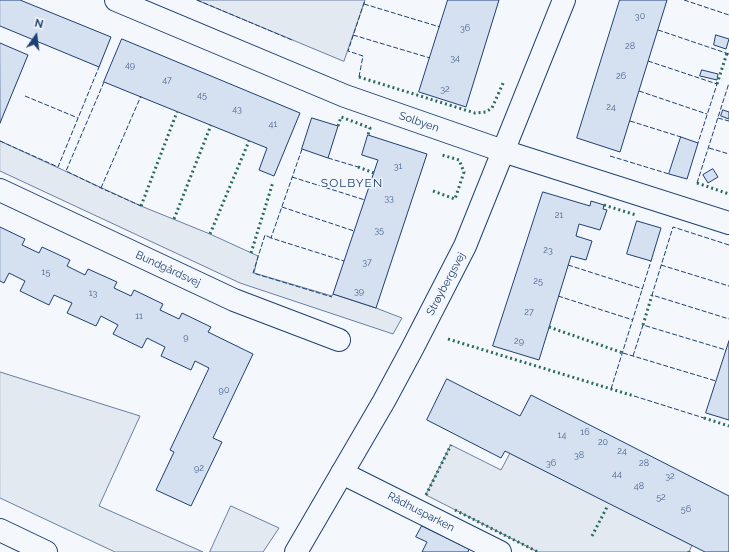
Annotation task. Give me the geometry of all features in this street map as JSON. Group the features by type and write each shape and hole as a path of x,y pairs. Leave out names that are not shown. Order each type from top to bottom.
{"street":[{"name":"Solbyen","path":"116,0 345,96 503,151 729,222"},
{"name":"Strøybergsvej","path":"296,552 384,401 465,246 564,0"},
{"name":"Bundgårdsvej","path":"0,190 234,300 339,340"},
{"name":"Rådhusparken","path":"342,473 500,552"},
{"path":"0,530 46,552"}],"shaded area":[{"path":"197,0 365,0 344,61"},
{"path":"0,141 141,206 210,234 258,256 254,273 332,296 333,294 402,318 393,334 240,283 0,171"},
{"path":"0,372 140,416 99,506 203,552 115,552 0,498"},
{"path":"451,445 501,470 510,453 692,545 689,552 538,552 426,495"},
{"path":"231,506 279,528 263,552 210,552"}],"building":[{"path":"0,0 20,0 111,37 99,67 0,26"},
{"path":"448,0 499,0 466,107 419,92"},
{"path":"620,0 667,0 620,152 577,138"},
{"path":"716,35 729,39 726,49 714,45"},
{"path":"122,39 300,113 274,176 259,170 267,148 104,82"},
{"path":"0,43 28,55 0,123"},
{"path":"702,70 718,74 717,80 700,76"},
{"path":"723,110 729,112 729,119 721,116"},
{"path":"312,118 338,126 328,158 302,149"},
{"path":"368,135 427,154 376,308 333,294 378,160 362,155"},
{"path":"681,137 698,143 687,179 669,174"},
{"path":"713,169 718,177 708,183 703,175"},
{"path":"543,192 590,206 591,201 604,205 603,209 607,210 600,230 579,224 576,236 592,241 586,260 571,256 539,360 493,346"},
{"path":"637,221 661,228 651,261 627,254"},
{"path":"0,227 25,239 22,245 39,253 42,247 70,260 67,266 85,275 88,269 117,282 114,288 131,296 134,290 163,304 160,310 179,319 182,313 211,327 208,332 253,354 213,438 222,442 191,506 156,490 174,452 170,450 209,368 195,361 191,370 161,356 165,347 147,338 142,348 113,334 118,325 101,316 96,326 67,313 72,303 54,295 49,305 20,291 25,281 9,273 4,283 0,281"},
{"path":"729,341 729,420 706,413"},
{"path":"447,379 520,416 531,395 729,496 729,552 705,552 505,451 501,458 427,420"},
{"path":"422,526 469,549 468,552 422,552 427,542 416,537"}],"hedge":[{"path":"717,84 727,53"},
{"path":"359,77 475,113 486,112 492,108 504,81"},
{"path":"141,206 177,112"},
{"path":"338,126 341,117 370,128 368,135"},
{"path":"174,219 211,125"},
{"path":"210,234 249,141"},
{"path":"433,191 455,199 464,172 459,160 442,155"},
{"path":"358,167 374,173"},
{"path":"251,253 273,182"},
{"path":"697,183 729,194"},
{"path":"604,205 636,215"},
{"path":"643,325 652,295"},
{"path":"549,327 623,353"},
{"path":"448,339 634,396"},
{"path":"704,418 729,426"},
{"path":"426,495 451,445"},
{"path":"592,536 607,507"},
{"path":"455,510 538,552"}],"fence":[{"path":"197,0 292,40"},
{"path":"359,77 363,56 348,51 365,0"},
{"path":"684,0 729,15"},
{"path":"364,4 440,27"},
{"path":"658,30 729,54"},
{"path":"353,35 430,58"},
{"path":"648,61 717,84 698,143"},
{"path":"0,141 58,167 99,67"},
{"path":"104,82 66,171 141,206"},
{"path":"697,183 729,83"},
{"path":"639,91 707,114"},
{"path":"25,96 78,118"},
{"path":"101,188 141,96"},
{"path":"718,118 729,121"},
{"path":"630,121 681,137"},
{"path":"709,148 729,154"},
{"path":"302,149 271,238 344,261"},
{"path":"610,156 669,174"},
{"path":"328,158 358,167"},
{"path":"292,177 365,200"},
{"path":"282,207 354,231"},
{"path":"729,245 673,227 652,295 729,319"},
{"path":"271,238 265,235 253,273 332,297"},
{"path":"611,389 651,261"},
{"path":"568,265 643,289"},
{"path":"661,265 729,286"},
{"path":"558,296 633,320"},
{"path":"633,356 643,325 726,350"},
{"path":"623,353 716,381"},
{"path":"634,396 704,418"}],"district":[{"name":"SOLBYEN","path":"352,183"}]}
